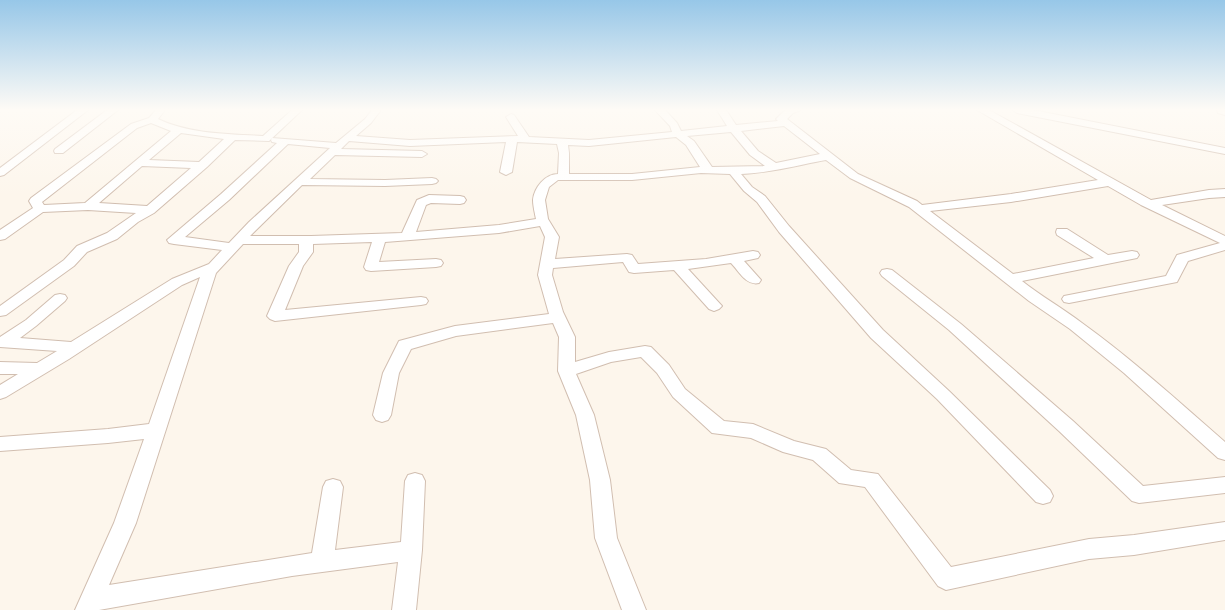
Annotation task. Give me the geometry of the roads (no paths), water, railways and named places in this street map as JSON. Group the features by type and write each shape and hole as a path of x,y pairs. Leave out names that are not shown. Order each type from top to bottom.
{"street":[{"path":"0,173 19,160 45,138"},
{"path":"60,151 77,138"},
{"path":"40,209 35,202 118,138"},
{"path":"88,206 170,138"},
{"path":"1,312 69,263 82,249 112,236 134,218 150,210 231,138"},
{"path":"256,138 339,145 422,154"},
{"path":"90,604 125,523 209,272 236,243 347,138"},
{"path":"339,145 512,139 589,143 634,138"},
{"path":"684,138 690,143 708,170"},
{"path":"743,138 754,153 774,167"},
{"path":"811,138 829,156 854,176 919,208 963,244 1034,298 1076,326 1130,369 1225,453"},
{"path":"1032,138 1149,204 1225,242"},
{"path":"1161,138 1225,151"},
{"path":"506,172 512,139"},
{"path":"285,141 226,197 174,240 236,243 336,238 380,238 500,229 544,222"},
{"path":"562,142 564,152 563,178"},
{"path":"634,610 606,538 600,480 585,415 566,371 567,337 558,318 545,275 552,237 544,222 539,200 544,186 555,178 632,177 708,170 763,170 829,156"},
{"path":"0,160 19,160"},
{"path":"142,163 203,165"},
{"path":"733,171 748,189 761,199 784,229 877,334 942,395 1043,496"},
{"path":"299,182 385,183 432,181"},
{"path":"919,208 1011,198 1109,182"},
{"path":"1149,204 1209,194 1225,193"},
{"path":"408,235 420,203 429,199 460,200"},
{"path":"0,236 40,209 88,206 150,210"},
{"path":"1062,232 1106,260"},
{"path":"380,238 378,249 371,267 436,263"},
{"path":"306,240 306,252 296,266 275,316 421,301"},
{"path":"1068,299 1172,279 1182,258 1225,246"},
{"path":"547,264 627,258 634,270 652,269 753,255"},
{"path":"1011,279 1132,255"},
{"path":"734,258 754,280"},
{"path":"677,265 714,306"},
{"path":"0,393 176,282 213,267"},
{"path":"888,273 961,332 1066,426 1139,495 1225,485"},
{"path":"2,342 31,322 60,298"},
{"path":"382,415 391,373 405,345 455,331 558,318"},
{"path":"2,342 73,348"},
{"path":"566,371 609,357 645,351 663,369 679,393 719,428 753,432 790,447 819,454 846,477 871,480 946,579 1089,549 1134,545 1225,531"},
{"path":"0,368 40,369"},
{"path":"0,444 108,436 156,430"},
{"path":"404,610 411,550 415,481"},
{"path":"322,563 333,487"},
{"path":"90,604 292,566 411,550"}]}
